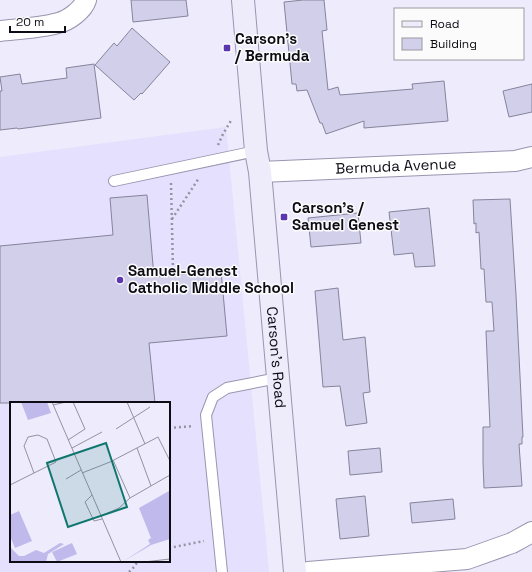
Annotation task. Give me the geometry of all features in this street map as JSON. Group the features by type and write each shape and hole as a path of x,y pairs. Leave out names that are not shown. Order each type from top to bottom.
{"street":[{"path":"0,31 59,23 74,15 84,5 86,0"},
{"name":"Carson's Road","path":"243,0 256,151 260,172 295,572"},
{"name":"Bermuda Avenue","path":"260,172 515,160 532,157"},
{"path":"308,572 466,559 512,543 532,532"}],"lane":[{"path":"114,181 256,151"},
{"path":"222,572 206,415 213,397 226,388 278,378"}],"path":[{"path":"212,160 223,134 232,119"},
{"path":"172,219 200,175 193,177"},
{"path":"171,181 173,271"},
{"path":"170,428 207,424"},
{"path":"170,548 219,538"},
{"path":"129,572 137,562"}],"shaded area":[{"name":"Samuel-Genest Catholic Middle School","path":"226,127 269,572 0,572 0,157"}],"building":[{"path":"131,0 186,0 188,16 133,22"},
{"path":"324,0 327,30 322,31 328,90 338,87 340,95 413,89 412,84 444,81 448,121 364,128 364,121 326,134 307,90 297,91 296,84 292,84 284,2"},
{"path":"132,28 170,62 142,94 141,93 134,100 95,65 114,43 117,46"},
{"path":"94,64 101,118 0,130 0,91 2,91 0,77 20,74 22,84 67,78 66,68"},
{"path":"532,84 532,112 509,117 503,91"},
{"path":"147,195 154,277 221,271 227,336 149,343 155,402 0,403 0,246 113,235 110,198"},
{"path":"510,199 523,437 522,444 519,444 522,486 484,488 483,427 490,427 486,331 494,331 492,302 486,302 484,269 481,269 479,232 476,233 476,223 474,224 473,200"},
{"path":"429,208 435,266 415,267 413,253 394,255 389,212"},
{"path":"358,213 361,243 311,247 308,218"},
{"path":"338,288 343,340 365,337 370,392 363,393 367,423 346,426 340,386 323,387 315,291"},
{"path":"380,448 382,472 350,475 348,451"},
{"path":"365,496 369,536 340,539 336,499"},
{"path":"453,499 455,519 412,523 410,503"}],"place":[{"name":"Carson's / Bermuda","path":"227,48"},
{"name":"Carson's / Samuel Genest","path":"284,217"},
{"name":"Samuel-Genest Catholic Middle School","path":"120,280"}]}
